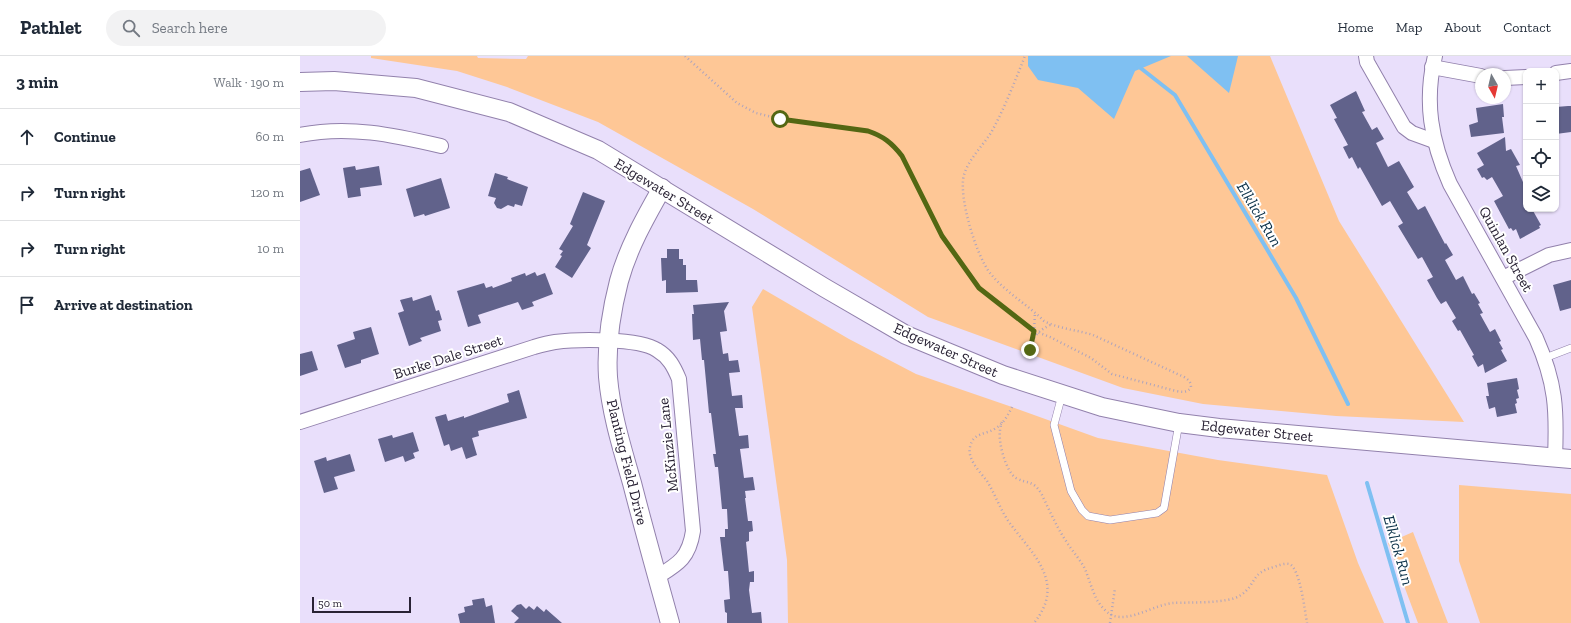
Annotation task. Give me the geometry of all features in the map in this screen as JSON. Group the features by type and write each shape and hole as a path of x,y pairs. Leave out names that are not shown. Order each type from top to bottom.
{"street":[{"path":"1366,56 1367,62 1404,127 1412,133 1434,141"},
{"path":"1434,62 1475,74"},
{"name":"Quinlan Street","path":"1434,62 1430,92 1430,118 1434,141 1440,161 1450,184 1536,338 1545,358 1555,395 1563,459"},
{"path":"1559,72 1571,70"},
{"path":"1511,78 1523,77"},
{"name":"Edgewater Street","path":"300,82 334,81 416,88 509,112 598,150 818,285 906,336 1003,376 1102,407 1180,423 1219,428 1563,459"},
{"path":"300,135 340,131 376,132 441,146"},
{"name":"Planting Field Drive","path":"662,188 644,220 630,250 619,280 612,312 608,376 615,423 670,623"},
{"path":"1503,278 1549,255 1571,250"},
{"name":"Burke Dale Street","path":"300,422 534,347 554,342 578,340 609,342"},
{"name":"McKinzie Lane","path":"609,342 637,343 656,349 666,356 673,366 678,379 693,532 691,544 686,555 678,565 657,577"}],"lane":[{"path":"1545,358 1571,348"},
{"path":"1062,395 1054,425 1070,491 1082,510 1088,516 1099,519 1110,520 1157,513 1164,508 1180,423"}],"path":[{"path":"685,56 737,103 756,113 780,119 868,131 881,135 894,144 902,156 942,236 979,288 1036,332 1050,336 1091,358 1112,374 1184,392 1191,388 1189,380 1184,377 1093,335 1044,321 1000,284 983,264 972,233 962,192 962,183 966,167 991,133 1001,114 1025,56"},
{"path":"1028,357 1036,332 1035,312"},
{"path":"1036,332 1051,324"},
{"path":"1012,406 1008,416 996,428 977,435 972,440 970,455 988,483 1009,521 1044,570 1047,591 1046,605 1034,623"},
{"path":"1002,422 999,431 1006,466 1015,477 1034,485 1040,492 1066,541 1085,569 1097,600 1106,612 1111,615 1121,617 1131,616 1157,606 1168,604 1233,599 1248,589 1260,572 1266,569 1288,564 1293,566 1297,574 1307,623"},
{"path":"1110,623 1115,588"}],"shaded area":[{"path":"371,56 477,56 478,58 526,59 528,56 1270,56 1339,221 1464,422 1336,416 1203,404 1123,388 928,317 753,209 598,122 507,87 457,71 371,58"},
{"path":"763,289 849,339 916,374 1098,438 1218,460 1327,475 1358,563 1384,623 788,623 787,560 752,307"},
{"path":"1459,485 1571,494 1571,623 1480,623 1459,561"},
{"path":"1413,532 1448,623 1418,623 1388,543"}],"water":[{"path":"1028,56 1171,56 1135,71 1114,119 1078,88 1038,80 1028,66"},
{"path":"1187,56 1238,56 1229,93"}],"building":[{"path":"1356,91 1365,111 1362,112 1372,130 1377,127 1384,139 1376,143 1388,167 1399,161 1414,187 1407,192 1418,210 1425,206 1445,244 1446,243 1453,255 1445,260 1456,280 1463,276 1472,294 1474,293 1480,303 1478,304 1483,313 1480,314 1490,332 1495,329 1501,341 1499,342 1503,349 1501,350 1507,361 1485,373 1483,364 1478,367 1472,356 1474,355 1460,330 1458,331 1452,321 1456,318 1446,301 1441,304 1427,280 1433,277 1422,257 1418,259 1398,226 1403,223 1390,201 1382,206 1360,167 1358,169 1352,157 1349,159 1343,147 1348,145 1334,119 1337,118 1330,105"},
{"path":"1503,104 1504,117 1502,117 1504,133 1471,137 1469,125 1478,122 1476,108"},
{"path":"1571,106 1571,132 1559,134 1559,107"},
{"path":"1505,137 1506,151 1511,149 1520,165 1516,166 1523,182 1523,212 1534,212 1541,225 1539,226 1540,228 1520,239 1516,229 1513,231 1511,228 1509,229 1494,201 1503,196 1492,177 1487,180 1484,177 1482,178 1477,169 1484,165 1477,153"},
{"path":"355,166 356,170 379,166 382,185 360,188 361,196 348,198 343,168"},
{"path":"310,168 320,195 300,202 300,171"},
{"path":"495,173 508,177 507,179 528,187 522,206 515,204 514,207 508,205 501,209 497,208 494,203 496,198 488,196"},
{"path":"441,178 450,208 425,216 424,214 414,217 406,189"},
{"path":"583,192 605,201 587,245 591,248 572,278 555,267 562,256 560,255 563,251 559,249 573,226 570,224"},
{"path":"667,249 679,249 679,259 683,259 683,265 686,265 686,280 697,280 698,292 666,293 666,280 662,281 661,258 667,258"},
{"path":"535,272 537,276 545,273 553,294 532,302 534,306 522,310 518,302 478,315 481,323 468,327 457,291 484,283 486,288 492,286 493,288 512,281 511,278 525,273 526,276"},
{"path":"1571,280 1571,308 1560,311 1553,285"},
{"path":"431,295 436,311 439,310 442,320 438,321 441,331 420,338 422,341 409,346 398,313 404,311 400,300 412,297 413,301"},
{"path":"729,302 724,311 727,331 720,332 723,354 728,353 729,361 738,360 740,372 729,373 732,396 742,395 743,408 735,408 739,436 748,435 749,448 740,449 744,478 753,477 755,490 745,491 748,521 752,521 753,531 749,532 749,541 746,542 749,572 754,571 754,582 750,582 749,590 752,613 761,612 762,623 727,623 727,613 725,612 724,600 730,599 728,571 724,571 720,537 725,537 725,529 728,529 727,509 722,509 718,467 715,467 713,454 716,454 711,413 709,413 704,360 702,360 700,339 693,340 693,305"},
{"path":"371,327 379,354 361,360 361,363 345,368 337,345 355,339 353,332"},
{"path":"312,351 318,370 300,376 300,354"},
{"path":"1517,378 1519,398 1516,399 1517,403 1515,404 1517,413 1497,417 1495,407 1489,409 1486,396 1489,396 1487,383"},
{"path":"519,390 527,418 478,431 479,436 472,438 477,455 466,459 462,447 451,451 449,444 444,446 435,417 446,414 448,421 464,416 464,418 509,402 507,394"},
{"path":"413,432 419,451 413,453 415,458 405,462 403,456 385,462 378,439 392,435 393,438"},
{"path":"350,454 355,471 334,477 338,489 324,493 314,461 326,457 327,461"},
{"path":"484,598 486,607 492,605 495,623 460,623 458,614 465,612 464,607 473,605 472,600"},
{"path":"521,604 526,609 529,606 534,610 537,606 544,612 546,609 562,623 514,623 519,618 511,611 517,605"}],"waterway":[{"name":"Elklick Run","path":"1138,66 1175,95 1296,298 1348,404"},
{"name":"Elklick Run","path":"1367,483 1408,623"}],"route":[{"path":"780,119 868,131 881,135 894,144 902,156 942,236 961,264 979,288 1034,331 1030,350"}]}
